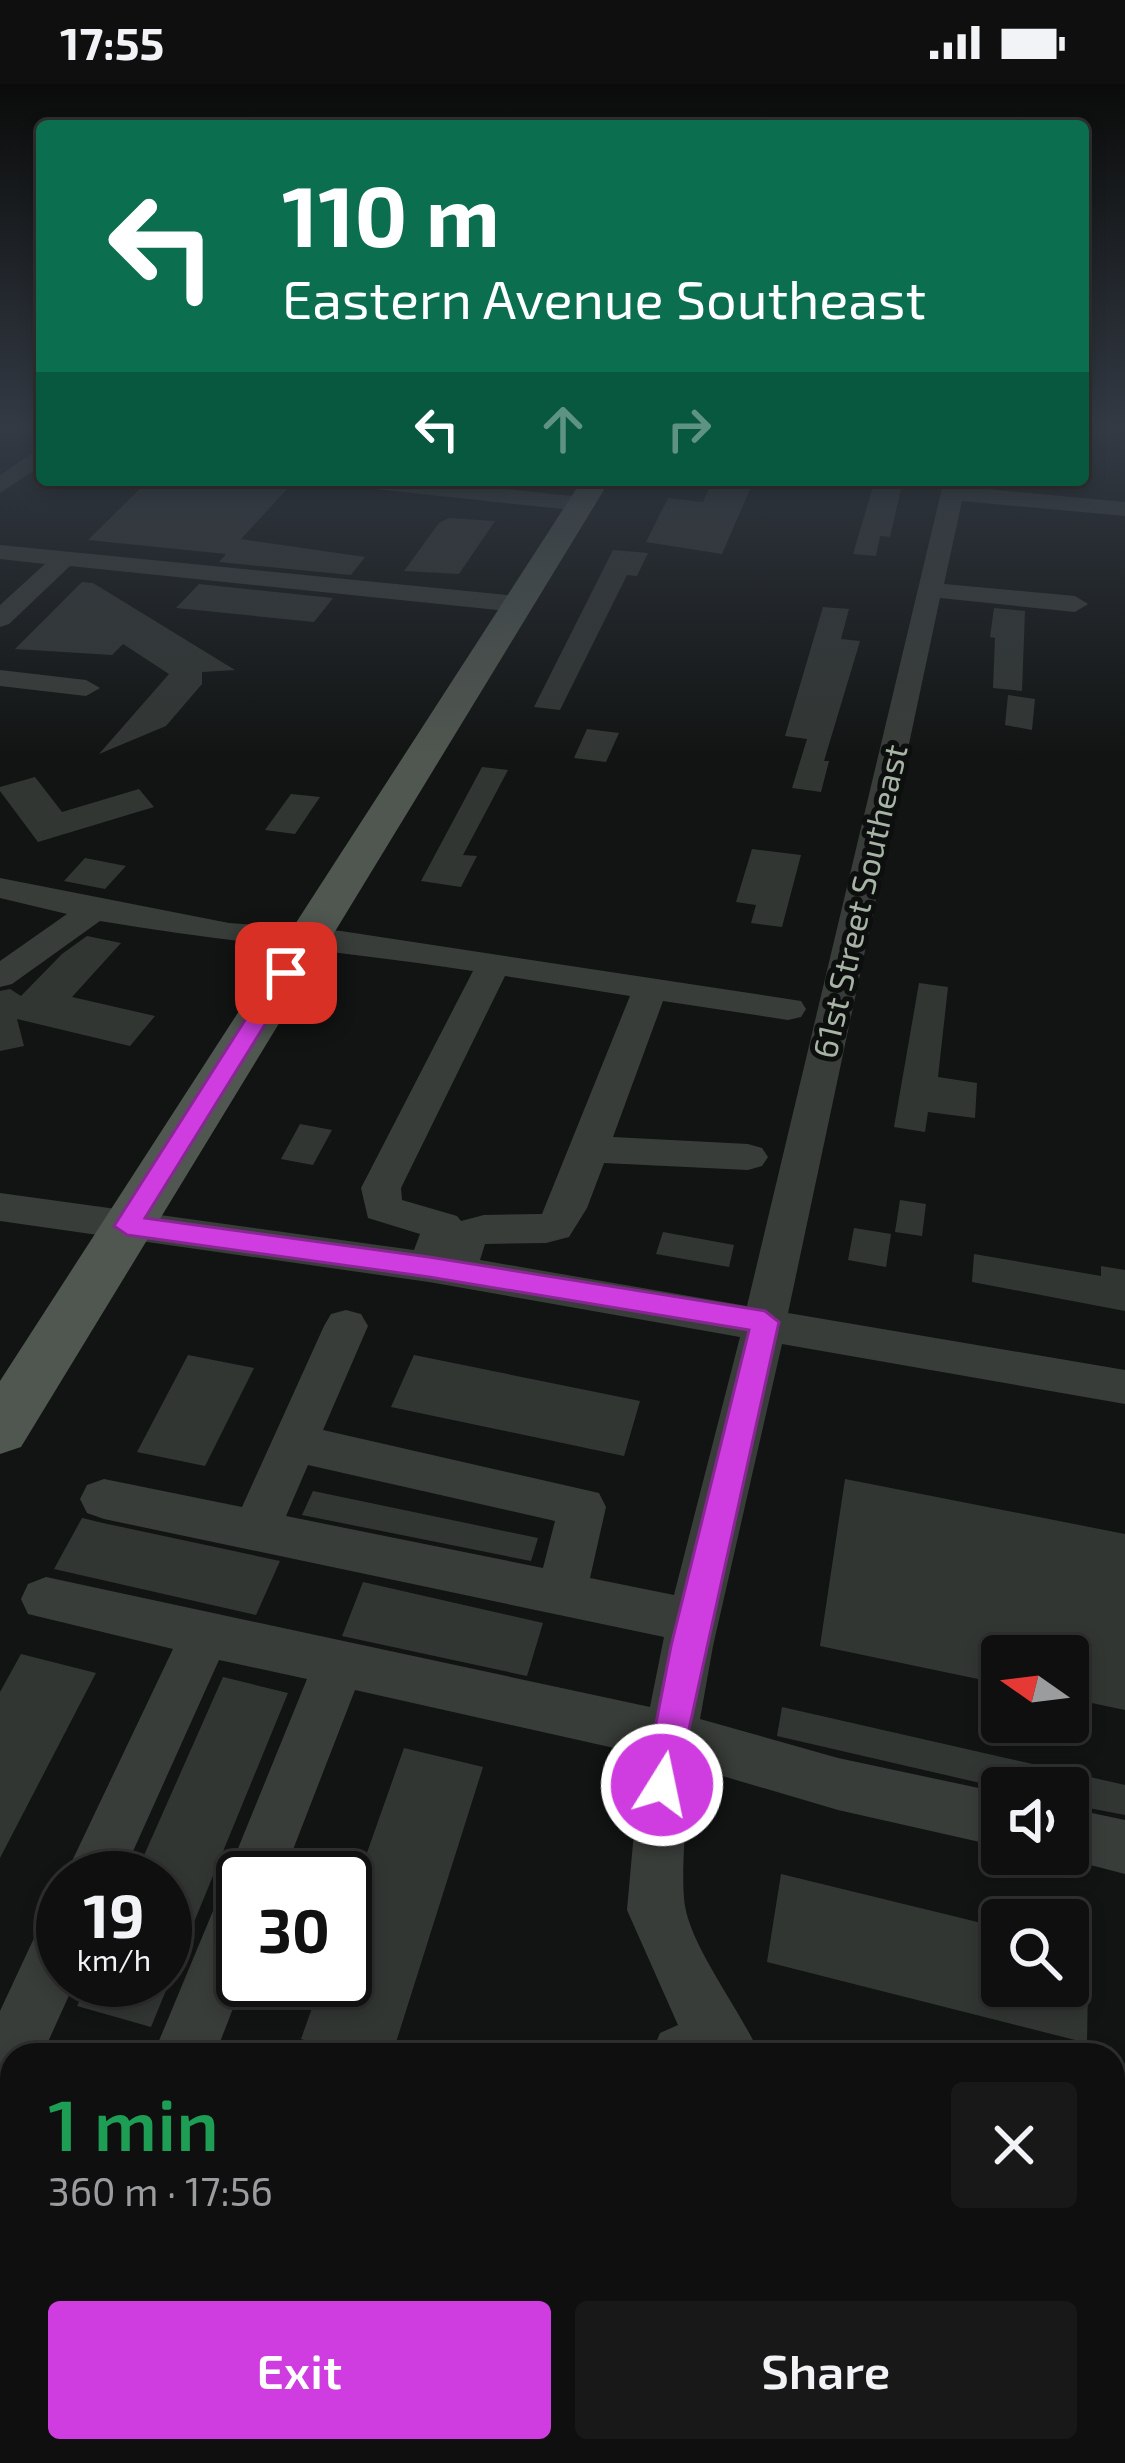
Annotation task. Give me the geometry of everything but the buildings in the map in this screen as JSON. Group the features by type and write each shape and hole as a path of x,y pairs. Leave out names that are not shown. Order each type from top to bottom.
{"main road":[{"path":"0,1430 561,535"}],"street":[{"name":"61st Street Southeast","path":"706,2043 656,1910 662,1785 693,1621 944,535"},
{"path":"0,552 518,604"},
{"path":"0,619 64,558"},
{"path":"932,590 1075,604"},
{"path":"0,678 86,688"},
{"path":"0,888 229,933 308,938 788,1009"},
{"path":"0,977 94,910"},
{"path":"442,1269 442,1226 382,1208 381,1188 494,964"},
{"path":"442,1269 469,1235 481,1228 534,1232 555,1227 567,1208 651,986"},
{"path":"590,1148 646,1156 706,1151 748,1157"},
{"path":"0,1207 442,1269 1125,1387"},
{"path":"256,1529 346,1326"},
{"path":"295,1443 582,1507 562,1593"},
{"path":"104,1499 693,1621"},
{"path":"46,1599 670,1736 838,1784 981,1815"},
{"path":"105,1851 205,1635"},
{"path":"265,1851 339,1664"},
{"path":"1089,1839 1125,1847"},
{"path":"189,2043 216,1975"},
{"path":"17,2043 36,2001"}],"route":[{"path":"286,973 127,1226 429,1267 765,1322 687,1646 662,1785"}]}
